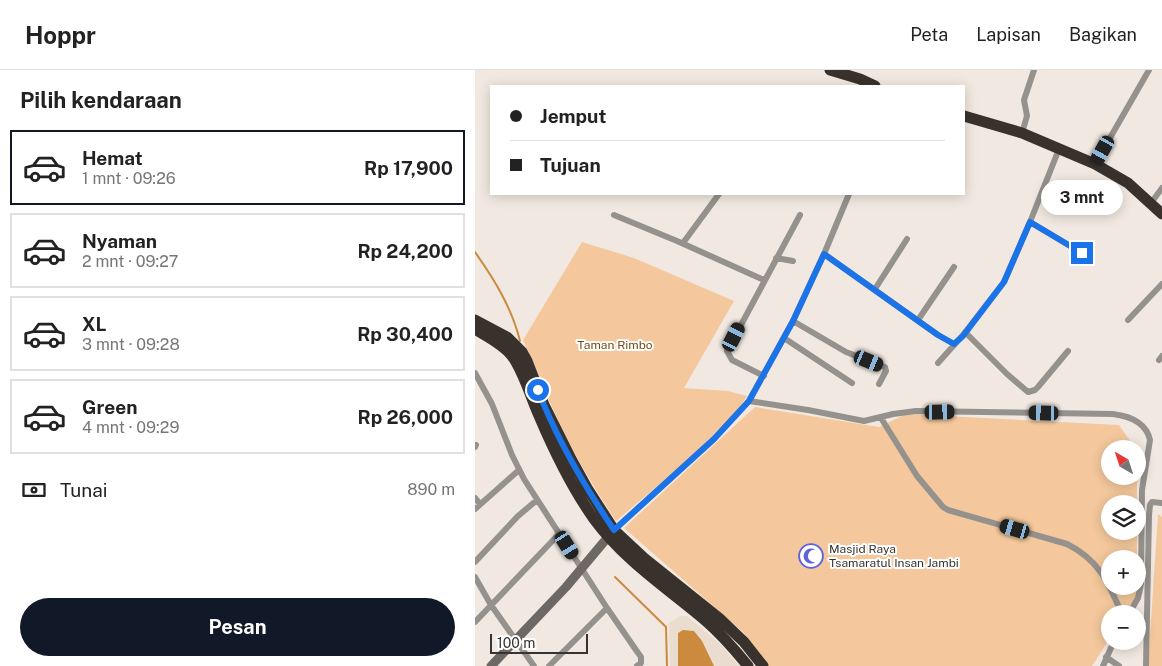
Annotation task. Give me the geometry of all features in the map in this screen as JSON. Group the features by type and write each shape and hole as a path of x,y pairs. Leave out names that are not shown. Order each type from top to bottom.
{"highway":[{"path":"830,70 854,74 873,85"},
{"path":"965,116 1022,133 1095,164 1128,183 1162,214"},
{"path":"475,320 507,337 522,352 566,462"},
{"path":"475,329 497,343 512,356 541,421 566,462 587,488 611,534 638,567 708,623 747,666"},
{"path":"611,534 719,618 745,642 763,666"}],"street":[{"path":"1022,133 1027,116 1024,100 1034,70"},
{"path":"1095,164 1149,70"},
{"path":"938,362 965,332 1004,282 1059,149"},
{"path":"1151,203 1162,188"},
{"path":"683,243 718,195"},
{"path":"491,666 516,641 611,534 714,439 749,401 793,321 849,195"},
{"path":"614,215 683,243 764,280"},
{"path":"764,376 732,360 727,351 800,215"},
{"path":"1030,222 1082,253"},
{"path":"875,289 907,239"},
{"path":"824,254 938,335 954,344"},
{"path":"776,258 793,261"},
{"path":"918,320 954,267"},
{"path":"1127,320 1162,284"},
{"path":"793,321 847,352 885,367 886,371 879,384"},
{"path":"965,332 1028,392 1038,387 1068,351"},
{"path":"784,338 852,383"},
{"path":"475,374 492,404 519,470 607,608 641,657 641,662 637,666"},
{"path":"749,401 864,421 916,411 1113,414 1121,415 1140,423 1148,433 1150,440 1142,490 1141,584 1138,598 1134,605"},
{"path":"881,418 917,476 943,507 1067,544 1082,551 1094,562 1118,605"},
{"path":"475,498 477,506 519,470"},
{"path":"475,562 518,516 537,500"},
{"path":"1146,666 1149,515 1152,502 1162,502"},
{"path":"475,622 559,534"},
{"path":"475,577 491,605 534,666"},
{"path":"549,666 607,608"},
{"path":"1103,666 1110,650"},
{"path":"1107,657 1119,666"}],"shaded area":[{"path":"680,616 687,616 720,644 739,666 670,666 669,623"},
{"path":"683,630 694,631 702,641 714,666 678,666 678,633"}],"green space":[{"name":"Taman Rimbo","path":"582,242 634,258 734,301 684,388 728,391 747,396 738,410 689,459 616,521 570,445 523,340"},
{"path":"755,407 879,427 906,414 1119,425 1130,440 1101,440 1101,485 1137,485 1137,495 1101,495 1101,540 1137,540 1137,550 1101,550 1101,595 1137,596 1132,605 1101,605 1102,650 1092,666 768,666 743,632 624,528"},
{"path":"1158,514 1162,517 1162,666 1148,666"}],"waterway":[{"path":"475,252 502,294 520,341"},
{"path":"615,577 666,627 667,666"}],"place":[{"name":"Masjid Raya Tsamaratul Insan Jambi","path":"811,556"}],"route":[{"path":"538,390 571,460 614,530 714,439 749,401 793,321 824,254 938,335 954,344 963,336 1004,282 1030,222 1082,253"}]}
